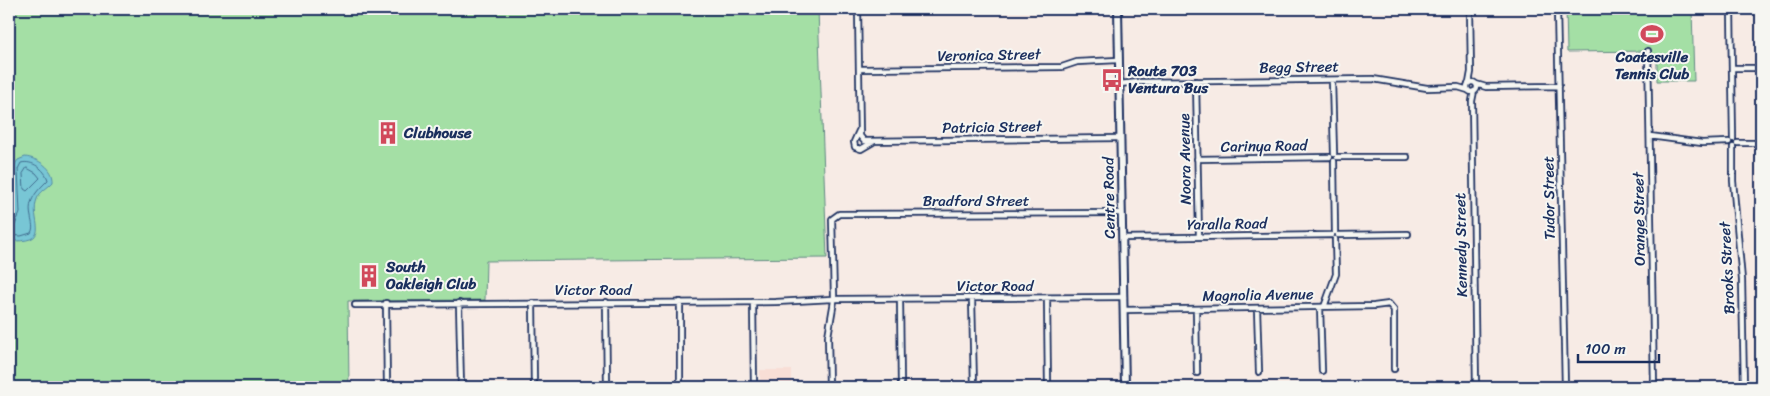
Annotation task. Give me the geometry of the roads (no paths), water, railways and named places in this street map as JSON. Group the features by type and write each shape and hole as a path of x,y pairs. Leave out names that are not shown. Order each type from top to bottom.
{"main road":[{"name":"Centre Road","path":"1118,9 1125,387"}],"street":[{"path":"858,9 860,130 854,142 855,148 860,148 874,141"},
{"name":"Kennedy Street","path":"1470,9 1476,387"},
{"name":"Tudor Street","path":"1557,9 1565,387"},
{"name":"Brooks Street","path":"1731,9 1733,181 1742,280 1744,387"},
{"name":"Orange Street","path":"1648,51 1654,387"},
{"name":"Veronica Street","path":"859,69 1062,67 1077,62 1118,60"},
{"path":"1732,68 1761,68"},
{"name":"Begg Street","path":"1119,82 1373,79 1427,88 1559,86"},
{"path":"1322,371 1322,307 1336,274 1332,80"},
{"name":"Noora Avenue","path":"1196,81 1199,237"},
{"name":"Patricia Street","path":"860,130 860,136 864,141 1120,138"},
{"path":"1650,136 1702,143 1761,142"},
{"name":"Carinya Road","path":"1197,159 1407,157"},
{"name":"Bradford Street","path":"834,299 832,219 839,214 1122,213"},
{"name":"Yaralla Road","path":"1122,238 1408,234"},
{"name":"Victor Road","path":"355,304 753,302 900,298 1124,297"},
{"path":"900,298 901,387"},
{"path":"1047,298 1048,387"},
{"path":"829,387 828,336 834,299"},
{"path":"972,299 974,387"},
{"path":"606,302 607,387"},
{"path":"680,302 680,387"},
{"path":"753,302 754,387"},
{"path":"386,303 387,387"},
{"path":"460,303 461,387"},
{"path":"533,303 534,387"},
{"name":"Magnolia Avenue","path":"1124,310 1389,304 1393,306 1394,310 1394,369"},
{"path":"1196,308 1197,373"},
{"path":"1257,308 1259,372"}],"water":[{"path":"25,157 35,159 48,168 53,177 53,182 37,199 35,207 37,233 27,240 15,241 9,237 14,214 12,172 18,160"}],"place":[{"name":"Coatesville Tennis Club","path":"1652,34"},
{"name":"Route 703 Ventura Bus","path":"1112,80"},
{"name":"Clubhouse","path":"388,133"},
{"name":"South Oakleigh Club","path":"369,276"}]}
